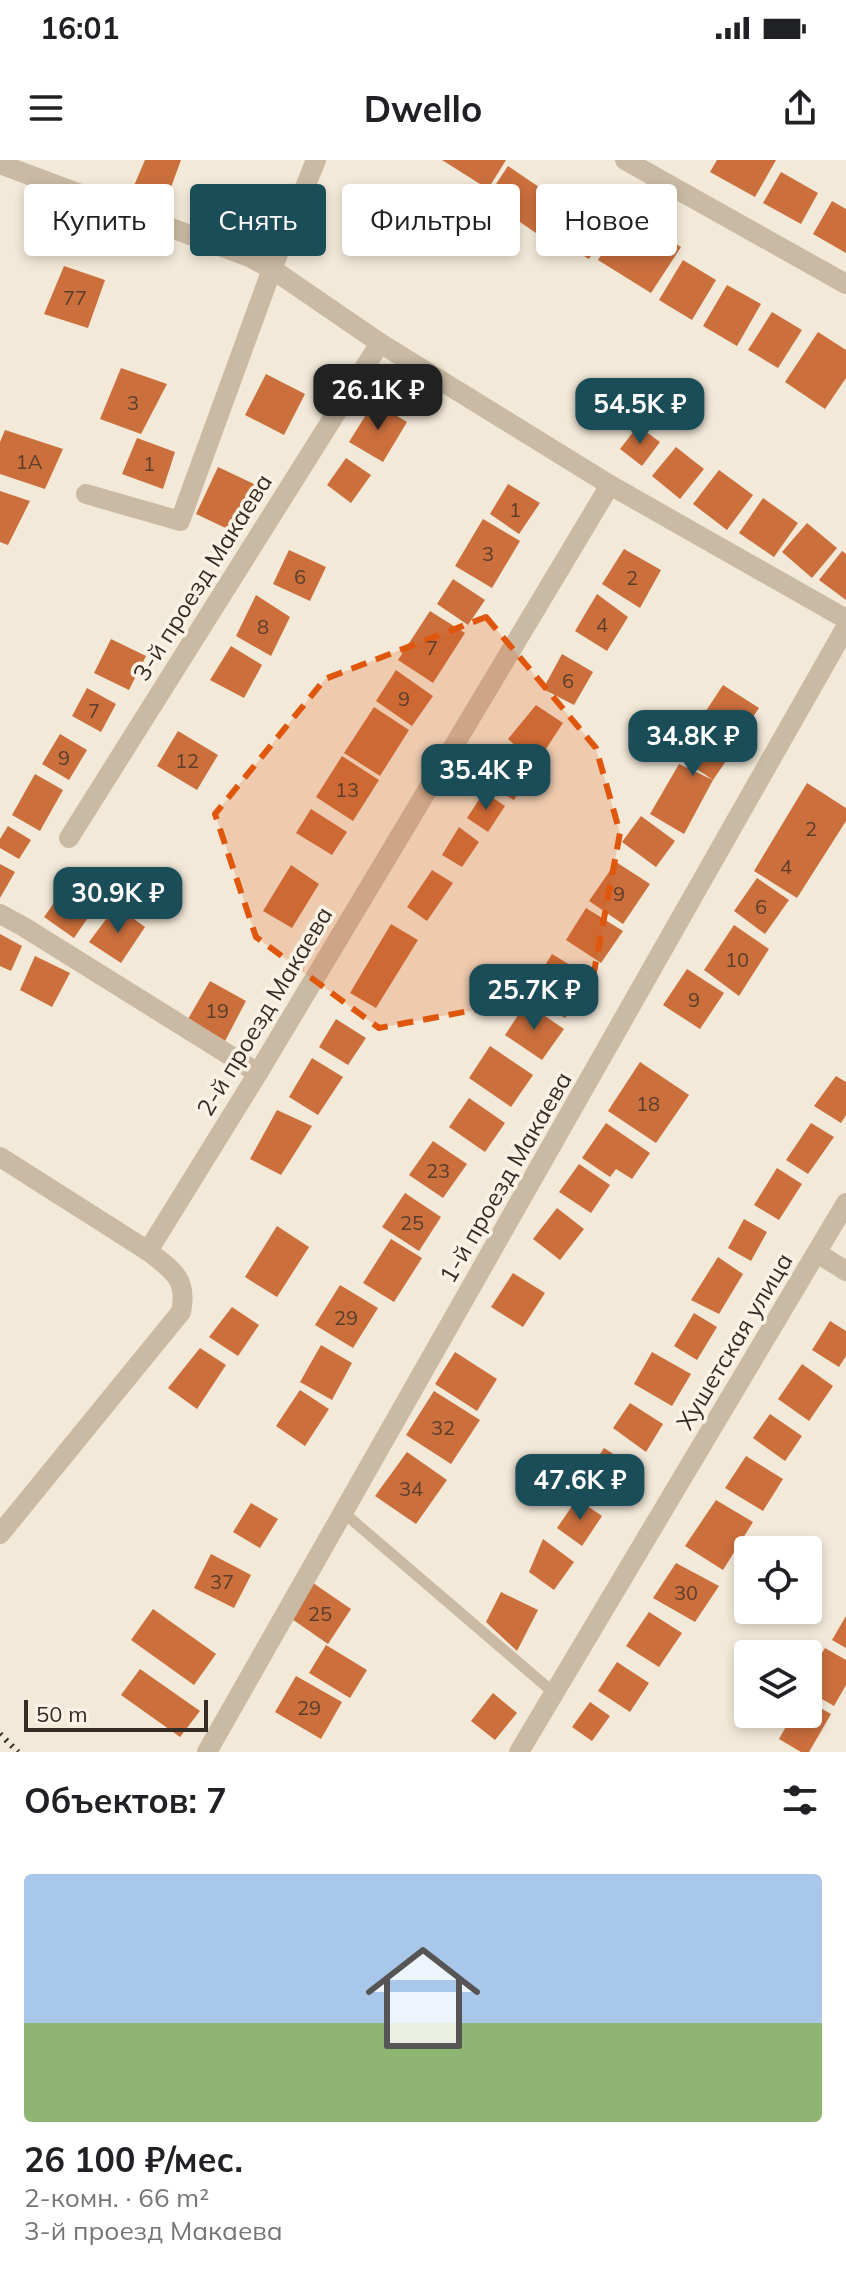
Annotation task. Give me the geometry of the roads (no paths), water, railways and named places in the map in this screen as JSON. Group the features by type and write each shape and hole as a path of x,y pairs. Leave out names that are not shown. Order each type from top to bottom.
{"street":[{"path":"86,494 180,521 272,269 316,160"},
{"path":"625,160 846,284"},
{"path":"0,164 249,257 272,269 380,343 610,485 846,619"},
{"name":"3-й проезд Макаева","path":"69,838 380,343"},
{"name":"2-й проезд Макаева","path":"148,1251 610,485"},
{"name":"1-й проезд Макаева","path":"207,1752 846,627"},
{"path":"0,914 258,1073"},
{"path":"0,1157 148,1251 176,1273 185,1294 181,1312 0,1534"},
{"name":"Хушетская улица","path":"519,1752 846,1203"},
{"path":"817,1253 846,1271"}],"lane":[{"path":"344,1513 554,1693"}],"railway":[{"path":"0,1734 18,1752"}]}
